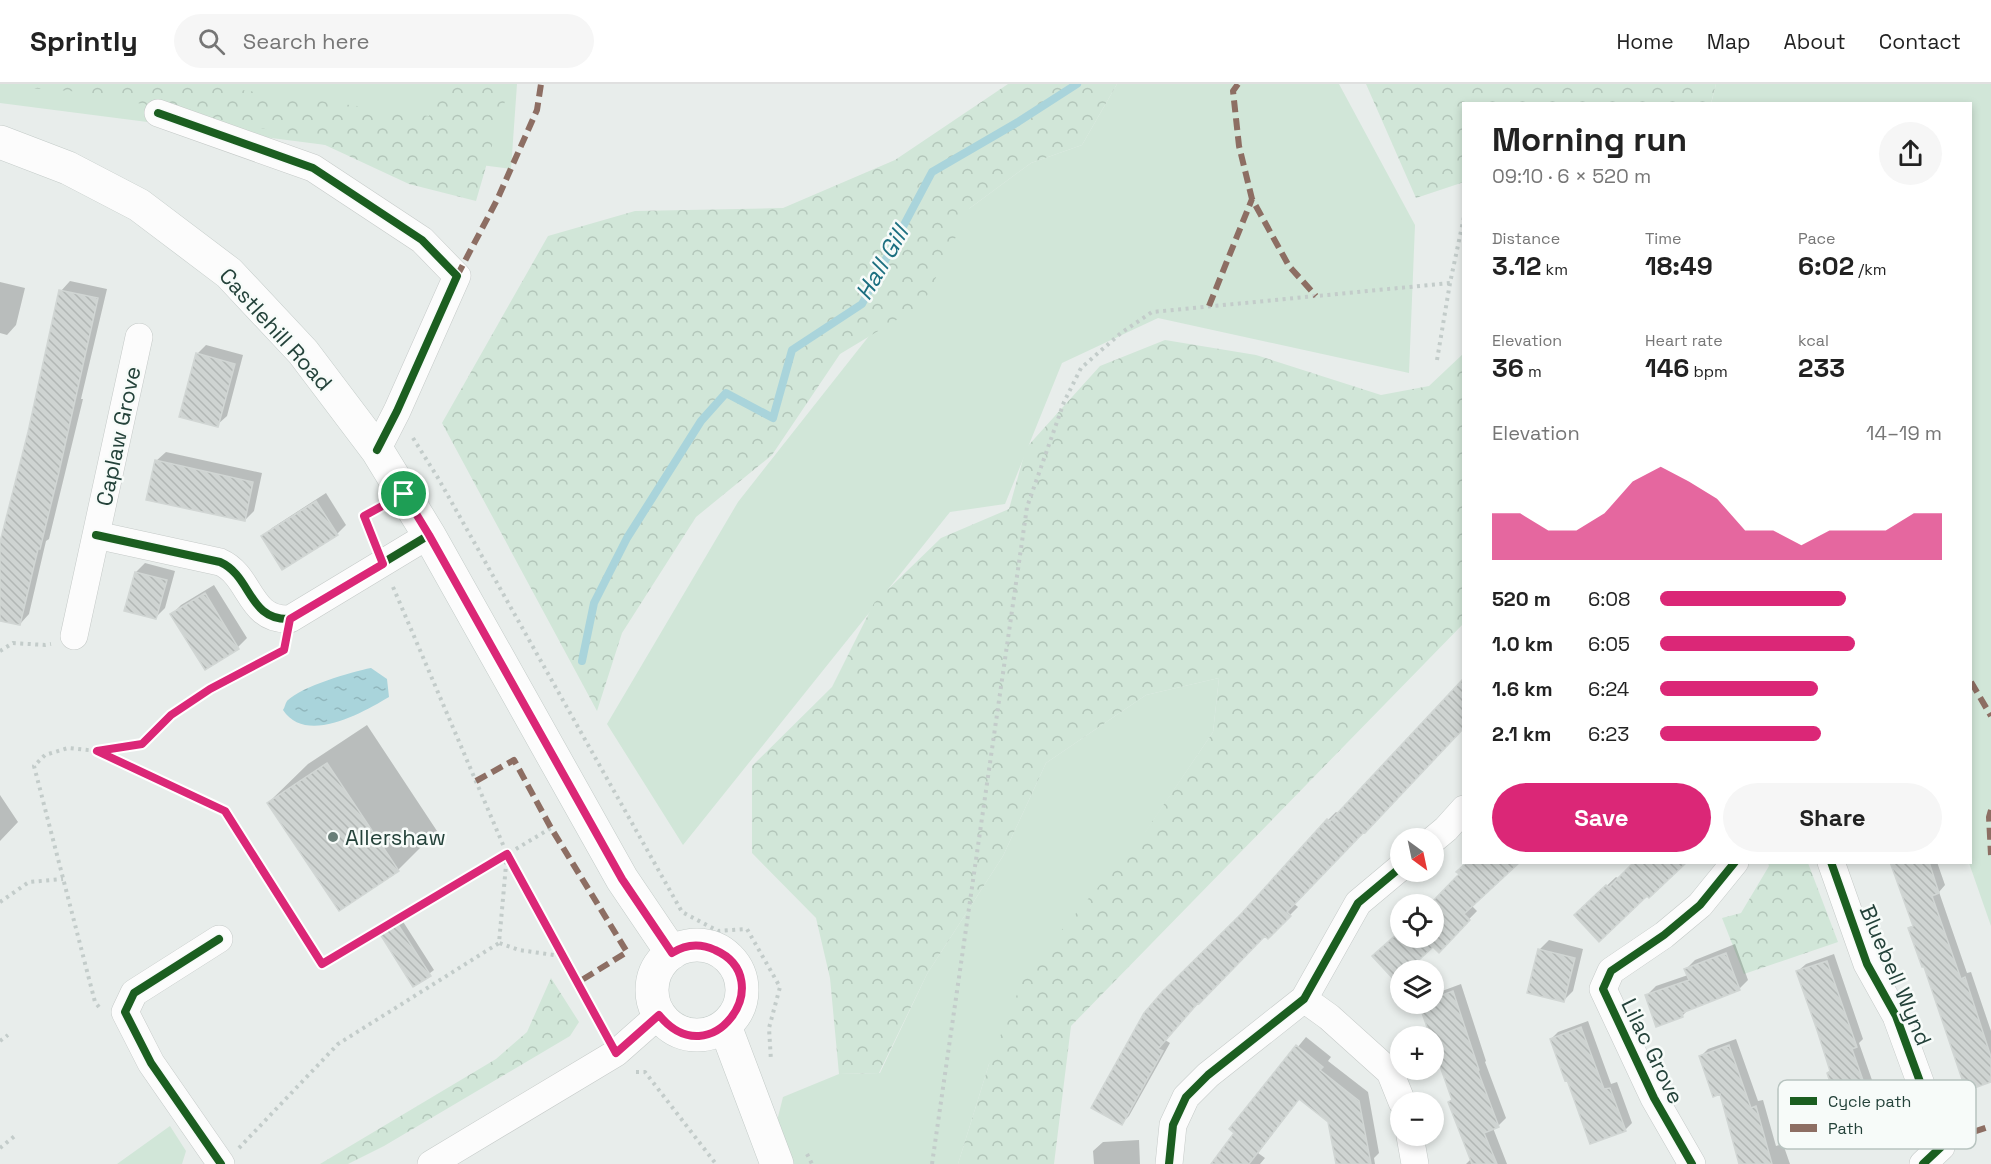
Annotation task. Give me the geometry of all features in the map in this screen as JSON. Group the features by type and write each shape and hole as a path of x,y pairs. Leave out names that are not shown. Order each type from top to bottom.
{"main road":[{"name":"Castlehill Road","path":"0,142 68,168 139,205 229,273 303,352 377,450 429,535 622,879 672,953"},
{"path":"682,946 708,946 729,959 738,972 742,997 732,1019 725,1026 705,1035 688,1035 679,1032 659,1015 653,1000 652,989 655,974 661,964 682,946"},
{"path":"725,1026 748,1088 790,1154"},
{"path":"688,1035 748,1088"}],"street":[{"path":"158,113 313,168 422,240 457,276 397,411 377,450"},
{"name":"Caplaw Grove","path":"74,636 139,337"},
{"name":"Caplaw Grove","path":"96,535 228,565 258,607 266,614 279,619 290,619"},
{"path":"290,619 429,535"},
{"path":"1444,829 1462,811"},
{"name":"Lilac Grove","path":"1692,1164 1654,1098 1603,989 1611,971 1664,935 1700,905 1733,864"},
{"name":"Bluebell Wynd","path":"1832,864 1867,964 1896,1016 1919,1080"},
{"path":"1169,1164 1173,1125 1186,1097 1208,1075 1304,999 1358,903 1390,876"},
{"path":"219,939 134,993 125,1012 151,1063 226,1160"},
{"path":"1304,999 1329,1017 1390,1072 1398,1092"},
{"path":"431,1164 616,1053 659,1015"},
{"path":"1412,1146 1415,1164"},
{"name":"Bluebell Wynd","path":"1923,1164 1939,1149"}],"path":[{"path":"1437,360 1462,226"},
{"path":"932,1164 1027,507 1064,402 1081,368 1120,333 1152,312 1450,283"},
{"path":"397,411 444,488 682,912 718,931 747,929 780,987 769,1028 771,1062"},
{"path":"404,494 364,516 507,854 616,1053 619,1071 645,1072 716,1164"},
{"path":"102,1011 96,1002 34,766 45,755 68,748 97,751 142,744 171,715 210,689 284,650 290,619"},
{"path":"0,651 13,643 45,645 74,636"},
{"path":"97,751 225,811 322,964 551,828"},
{"path":"498,944 507,854"},
{"path":"0,902 29,882 63,879"},
{"path":"226,1160 338,1044 498,944 519,950 562,956"},
{"path":"0,1041 8,1035"},
{"path":"0,1148 16,1135"},
{"path":"790,1154 812,1164"}],"green space":[{"path":"0,84 517,84 511,169 0,103"},
{"path":"0,84 198,84 429,116 438,84 510,84 476,201 409,184 310,138 83,92 0,86"},
{"path":"1008,84 1117,84 1082,145 1031,163 970,208 923,304 840,354 772,455 696,517 622,633 597,711 442,423 548,236 635,211 783,208 895,160"},
{"path":"1117,84 1339,84 1415,225 1409,373 1158,318 1062,363 1005,504 950,512 683,845 607,724 738,502 970,208 1031,163 1082,145"},
{"path":"1366,84 1716,84 1711,102 1462,102 1462,183 1416,198"},
{"path":"1716,84 1991,84 1991,926 1969,864 1972,864 1972,102 1712,102"},
{"path":"1165,340 1256,355 1381,395 1429,386 1462,355 1462,625 1071,1026 1054,1164 958,1164 989,1064 1026,972 1145,832 1213,732 1219,678 1146,695 1046,763 1003,856 927,974 879,1073 839,1074 830,978 816,918 752,853 752,766 832,687 874,603 941,538 1009,509 1026,448 1100,366"},
{"path":"1219,678 1213,732 989,1064 958,1164 790,1164 774,1133 783,1097 839,1074 880,1073 927,974 1003,856 1046,763 1146,695"},
{"path":"1768,864 1808,864 1838,942 1744,974 1722,918 1741,913"},
{"path":"551,978 579,1022 570,1036 384,1146 348,1164 320,1164 496,1059 527,1032"},
{"path":"170,1126 186,1151 182,1164 117,1164"}],"water":[{"path":"371,668 387,679 389,697 364,711 334,723 305,725 293,720 283,710 287,701 304,690 340,676"}],"building":[{"path":"59,290 98,298 59,472 20,625 0,621 0,542 28,432"},
{"path":"196,353 235,364 218,427 179,417"},
{"path":"155,460 253,482 245,521 146,500"},
{"path":"316,501 338,535 282,570 261,536"},
{"path":"135,572 167,580 156,619 124,611"},
{"path":"205,593 239,649 205,670 170,614"},
{"path":"1462,680 1462,730 1287,912 1291,916 1268,939 1265,936 1198,1003 1158,1049 1163,1051 1122,1125 1091,1108 1144,1013 1163,991 1241,914 1327,819 1330,821"},
{"name":"Allershaw","path":"327,763 399,871 339,911 267,803"},
{"path":"1465,864 1518,864 1464,914 1470,920 1444,948 1444,894 1440,894 1459,874 1456,872"},
{"path":"1632,864 1685,864 1599,942 1574,915 1606,885 1609,887"},
{"path":"1891,864 1930,864 1939,893 1932,896 1961,979 1965,977 1991,1057 1991,1082 1976,1087 1976,1080 1962,1080 1924,967 1922,967 1908,928 1913,926"},
{"path":"397,923 431,976 413,987 380,934"},
{"path":"1390,940 1390,948 1432,948 1419,960 1390,960 1390,976 1372,956"},
{"path":"1434,948 1444,948 1439,953"},
{"path":"1538,949 1575,958 1564,1002 1527,993"},
{"path":"1726,953 1740,990 1682,1013 1683,1017 1656,1027 1645,995 1689,980 1684,969"},
{"path":"1827,961 1857,1047 1852,1049 1863,1080 1829,1080 1827,1073 1830,1071 1796,971"},
{"path":"1453,991 1478,1071 1499,1127 1484,1133 1497,1164 1472,1164 1448,1102 1452,1100 1444,1077 1444,1026 1427,1026 1422,1014 1444,1014 1444,994"},
{"path":"1581,1027 1604,1089 1610,1088 1626,1131 1590,1144 1550,1039"},
{"path":"1296,1045 1323,1067 1320,1070 1359,1101 1371,1164 1336,1164 1328,1122 1299,1099 1249,1164 1211,1164 1234,1133 1229,1129"},
{"path":"1729,1045 1751,1108 1756,1106 1772,1164 1739,1164 1720,1094 1713,1097 1699,1056"}],"waterway":[{"name":"Hall Gill","path":"582,661 594,603 627,538 701,421 726,393 773,418 792,350 862,304 932,172 1018,122 1077,84"}],"marked path":[{"path":"457,276 497,200 537,110 541,84"},
{"path":"1238,84 1233,91 1239,146 1252,199 1289,266 1316,296"},
{"path":"1209,306 1252,199"},
{"path":"1972,684 1991,716"},
{"path":"476,781 514,760 551,828 627,952 577,983"},
{"path":"1991,810 1989,817 1991,855"},
{"path":"1976,1131 1991,1126"}],"cycle path":[{"path":"158,113 313,168 422,240 457,276 397,411 377,450"},
{"path":"96,535 220,562 239,577 258,606 266,613 276,618 290,619 429,535"},
{"path":"1692,1164 1654,1098 1603,989 1611,971 1664,935 1700,905 1733,864"},
{"path":"1832,864 1867,964 1896,1016 1919,1080"},
{"path":"1169,1164 1173,1125 1186,1097 1208,1075 1304,999 1358,903 1390,876"},
{"path":"219,939 134,993 125,1012 151,1063 221,1164"},
{"path":"1923,1164 1939,1149"}],"place":[{"name":"Allershaw","path":"333,837"}],"route":[{"path":"404,494 622,879 672,953 682,946 708,946 729,959 738,972 742,997 732,1019 725,1026 705,1035 688,1035 679,1032 659,1015 616,1053 507,854 322,964 225,811 97,751 142,744 171,715 210,689 284,650 290,619 383,564 364,516 404,494"}]}
